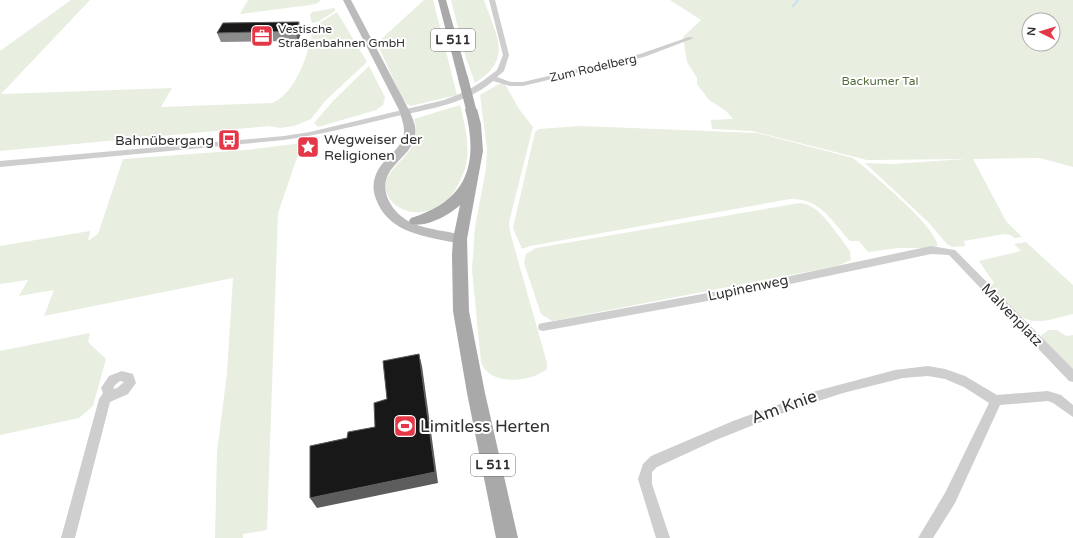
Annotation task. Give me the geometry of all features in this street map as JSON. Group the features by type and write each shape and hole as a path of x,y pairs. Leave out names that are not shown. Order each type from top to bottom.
{"main road":[{"name":"L 511","path":"443,1 472,109 475,124 477,151 474,175 461,235 459,255 461,311 476,393 508,538"},
{"path":"416,221 443,212 462,194 474,175"}],"street":[{"path":"348,0 404,112 410,130 406,142 383,171 379,186 381,199 400,223 410,227 461,235"},
{"path":"0,164 284,138 310,134 446,102 470,93 500,71 506,55 492,0"},
{"name":"Zum Rodelberg","path":"492,78 510,84 522,84 642,56 691,38"},
{"path":"394,216 461,235"},
{"name":"Lupinenweg","path":"543,327 724,294 931,250 952,252"},
{"name":"Malvenplatz","path":"952,252 1073,377"},
{"name":"Am Knie","path":"663,538 645,484 644,476 648,465 660,458 757,416 836,389 918,372 935,372 954,376 977,388 996,401"},
{"path":"68,538 105,399 110,394"},
{"path":"925,538 950,498 996,401 1039,396 1056,399 1073,412"}],"green space":[{"path":"71,0 90,0 1,94 172,88 161,107 272,103 281,98 295,81 301,70 312,35 313,25 318,24 337,12 367,62 325,101 311,119 294,126 280,128 269,126 0,151 0,51"},
{"path":"248,0 321,0 318,3 310,5 240,14"},
{"path":"424,0 433,0 457,95 411,106 402,98 377,43"},
{"path":"451,0 484,0 497,35 499,46 495,65 487,74 475,83 465,55"},
{"name":"Backumer Tal","path":"670,0 1073,0 1073,167 1040,158 973,159 1006,221 1022,237 1014,238 1011,235 1004,234 964,241 965,246 952,247 947,244 929,223 865,163 891,164 966,159 867,160 752,131 712,129 711,120 733,119 726,111 709,100 697,84 697,78 687,62 683,37 701,20"},
{"path":"335,8 335,11 318,22 312,23 310,15 312,12"},
{"path":"369,66 385,97 383,105 376,110 318,127 314,123 334,100"},
{"path":"502,83 505,84 519,109 533,127 509,222 510,232 547,363 547,369 540,373 531,377 511,380 501,379 493,375 486,370 481,362 472,270 475,227 486,169 487,149 480,95"},
{"path":"460,105 467,137 467,161 465,169 455,190 447,201 432,210 415,212 406,211 398,207 392,202 387,194 386,184 388,176 414,143 416,132 414,119"},
{"path":"581,126 757,133 853,158 906,204 927,227 938,246 924,248 898,248 868,252 859,241 850,241 831,218 817,206 809,202 790,199 530,246 522,249 513,228 535,132 539,129"},
{"path":"302,143 278,213 267,530 243,534 243,538 215,538 217,452 227,373 233,278 44,316 54,290 19,296 28,280 0,284 0,246 90,231 88,241 98,234 123,159 246,150"},
{"path":"800,203 807,204 821,214 850,251 851,260 837,266 552,321 541,314 524,263 526,254 536,248"},
{"path":"1026,242 1073,285 1073,314 1039,321 1024,318 1011,309 989,286 994,283 979,261 1021,251 1014,244"},
{"path":"1049,330 1057,330 1066,336 1073,335 1073,372 1046,345 1041,335"},
{"path":"90,333 88,342 106,359 93,406 79,418 0,435 0,351"}],"building":[{"path":"299,22 295,31 217,33 223,23"},
{"name":"Limitless Herten","path":"419,354 435,472 310,498 310,446 347,438 348,432 375,427 374,403 387,399 383,361"}],"waterway":[{"path":"793,6 798,0"}],"place":[{"name":"Vestische Straßenbahnen GmbH","path":"262,36"},
{"name":"Bahnübergang","path":"229,140"},
{"name":"Wegweiser der Religionen","path":"308,147"},
{"name":"Limitless Herten","path":"405,426"}]}
